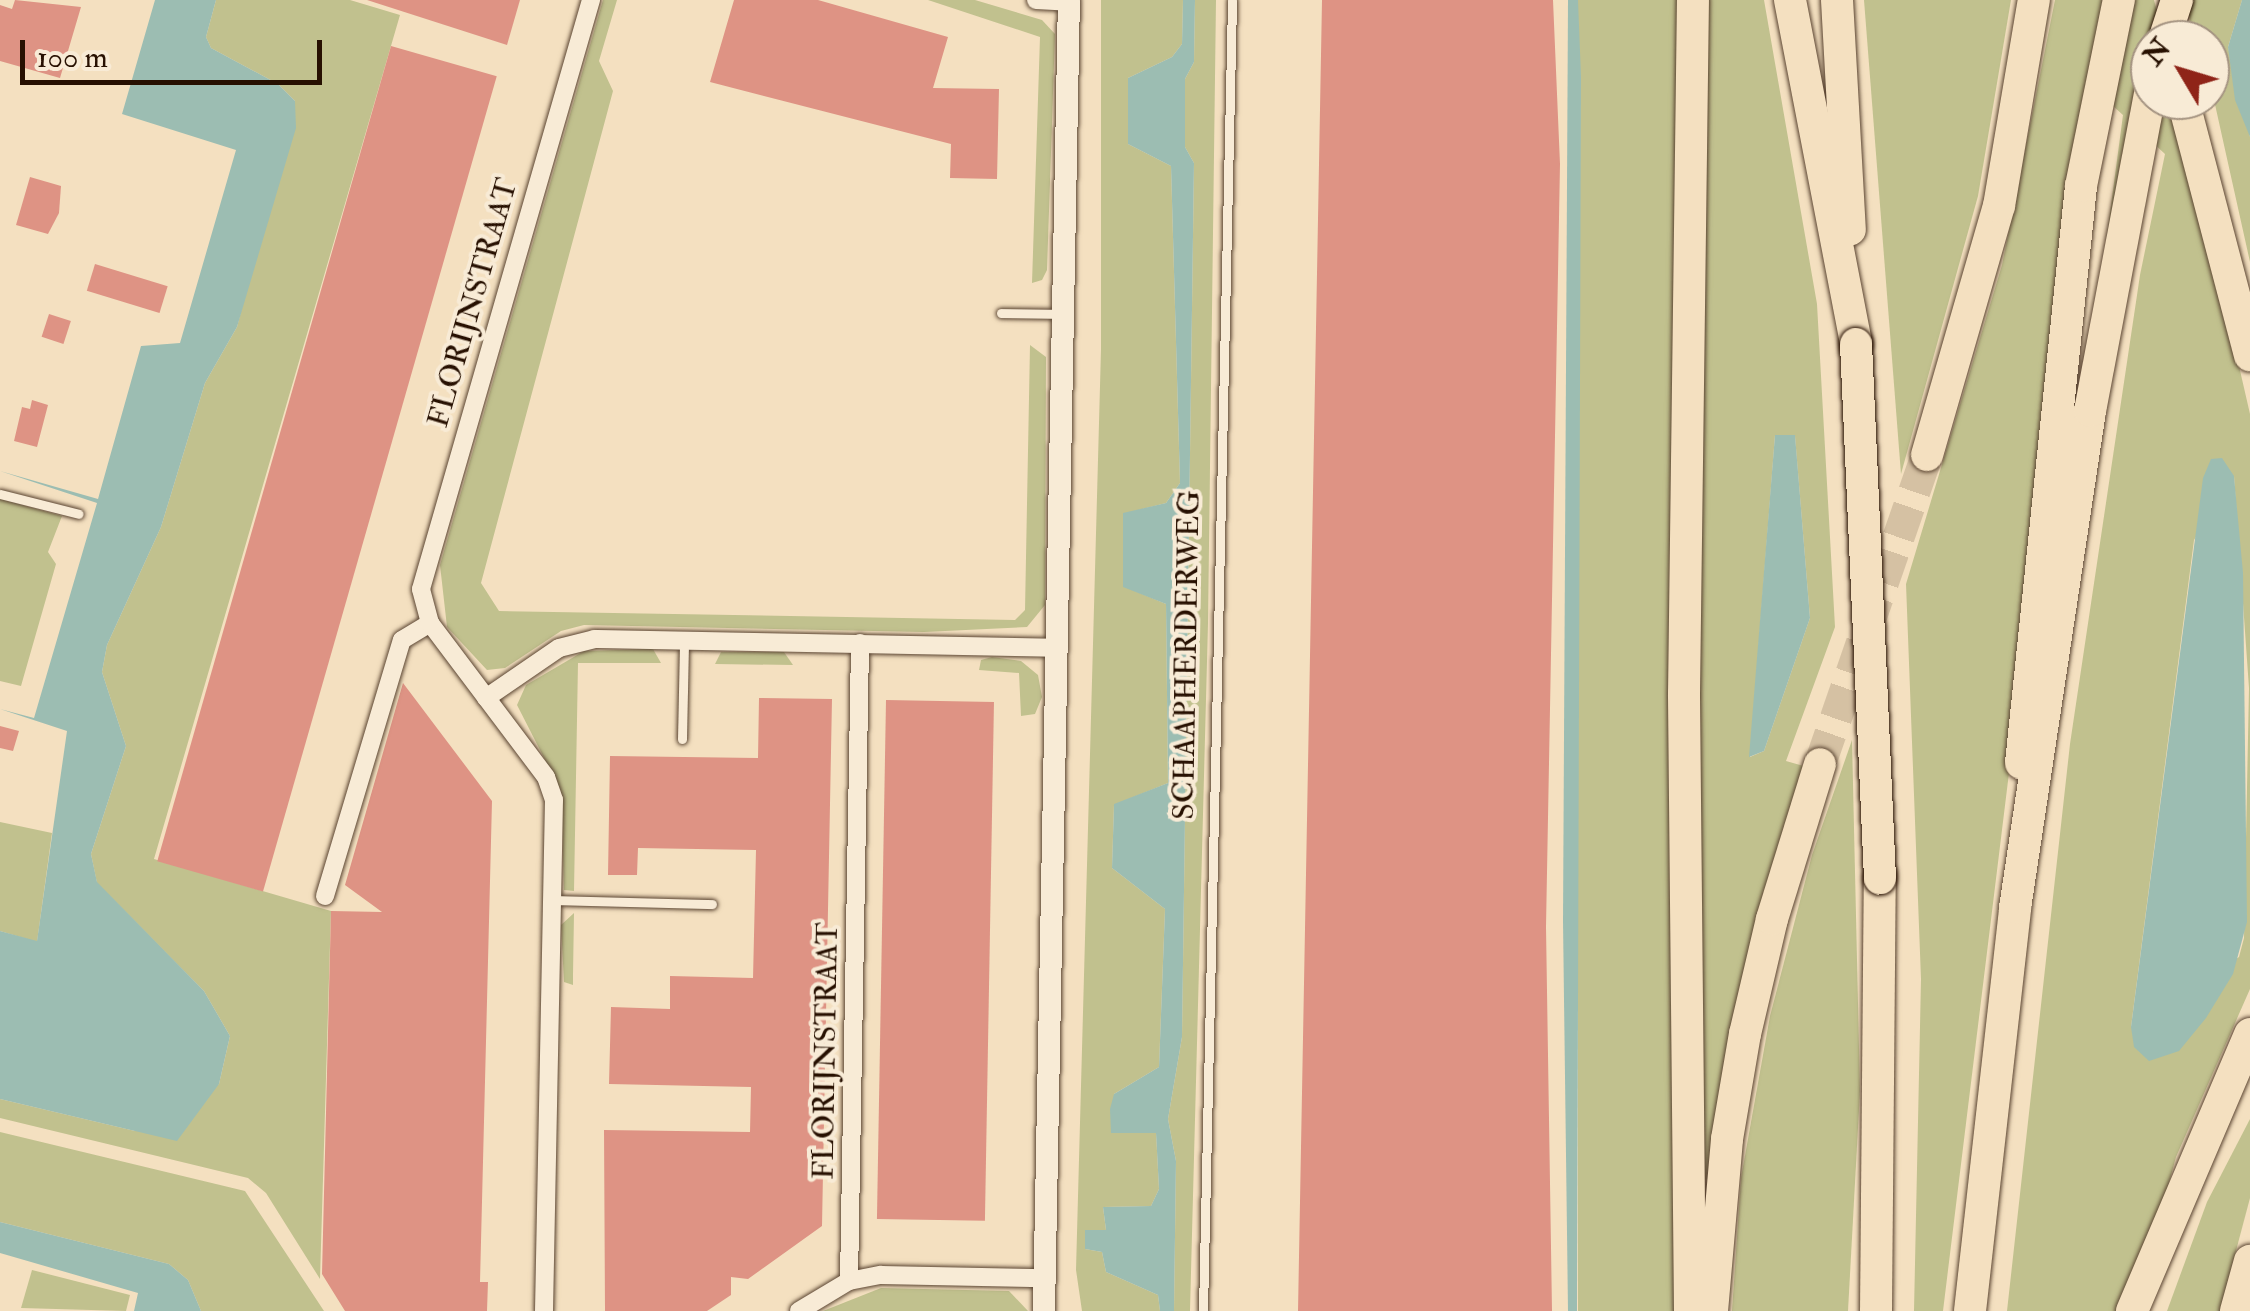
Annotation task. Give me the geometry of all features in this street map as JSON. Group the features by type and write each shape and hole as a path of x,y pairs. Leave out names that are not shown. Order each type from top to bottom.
{"highway":[{"path":"1690,1311 1684,694 1693,0"},
{"path":"1790,0 1856,344"},
{"path":"1838,0 1880,878 1876,1311"},
{"path":"1928,454 1994,224 2034,0"},
{"path":"2014,908 2024,703 2081,186 2119,0"},
{"path":"1970,1311 2014,908 2130,183 2144,120"},
{"path":"2188,120 2250,355"},
{"path":"1712,1311 1727,1139 1746,1034 1772,919 1820,764"},
{"path":"2132,1311 2250,1034"},
{"path":"2236,1311 2250,1261"}],"street":[{"name":"FLORIJNSTRAAT","path":"544,1311 556,900 554,800 546,777 430,623 422,588 427,556 591,0"},
{"path":"1036,0 1069,1 1044,1311"},
{"path":"326,896 402,640 430,623"},
{"path":"486,698 575,642 684,640 1058,648"},
{"name":"FLORIJNSTRAAT","path":"849,1280 860,643"},
{"path":"798,1311 849,1280 1044,1278"}],"lane":[{"name":"SCHAAPHERDERWEG","path":"1203,1311 1232,0"},
{"path":"1001,313 1063,314"},
{"path":"0,494 78,514"},
{"path":"682,739 684,640"},
{"path":"556,900 712,904"}],"green space":[{"path":"216,0 350,0 400,15 154,859 331,911 320,1279 266,1193 248,1178 0,1118 0,1099 135,1131 219,1084 230,1036 204,991 97,883 91,854 126,746 102,672 107,645 161,527 205,383 237,327 295,101 278,84 211,48 206,37"},
{"path":"603,0 617,0 599,61 613,91 481,583 499,611 1015,620 1025,610 1030,345 1046,357 1045,605 1027,627 924,632 584,625 561,631 505,668 487,670 447,627 440,565"},
{"path":"928,0 975,0 1042,20 1055,34 1047,270 1042,280 1032,283 1040,37"},
{"path":"1101,0 1183,0 1182,44 1172,57 1128,78 1128,144 1171,166 1180,483 1166,503 1123,514 1123,586 1166,604 1168,783 1114,805 1112,868 1165,909 1159,1067 1114,1094 1156,1132 1159,1189 1151,1206 1103,1207 1106,1230 1085,1231 1085,1249 1102,1252 1106,1272 1158,1295 1160,1311 1082,1311 1076,1270 1101,349"},
{"path":"1195,0 1216,0 1208,623 1190,1311 1174,1311 1176,1161 1168,1119 1182,1037 1194,163 1185,147 1185,79 1194,62"},
{"path":"1578,0 1678,0 1678,1311 1578,1311"},
{"path":"1701,0 1764,0 1817,304 1835,627 1786,761 1807,767 1710,1179 1694,1178","holes":["1775,435 1795,436 1810,618 1764,751 1750,757"]},
{"path":"1864,0 2011,0 1978,196 1901,474"},
{"path":"2055,0 2154,0 2159,20 2130,20 2130,120 2183,120 2250,414 2250,989 2176,1157 2162,1208 2119,1311 2007,1311 2070,744 2140,275 2165,154 2138,129 2082,423 2123,115 2093,88 1943,1311 1914,1311 1921,979 1906,584 2002,265","holes":["2234,476 2249,688 2244,938 2239,957 2131,1027 2194,540"]},
{"path":"2186,0 2242,0 2230,40 2230,20 2190,20"},
{"path":"2230,55 2250,137 2250,262 2218,120 2230,120"},
{"path":"0,499 62,516 48,552 56,564 21,686 0,681"},
{"path":"653,649 661,663 578,663 574,891 564,890 561,791 517,705 526,685 584,651"},
{"path":"721,652 784,652 793,665 715,664"},
{"path":"992,657 1021,661 1038,675 1042,697 1035,714 1021,716 1019,673 979,670 981,660"},
{"path":"1852,740 1860,1091 1848,1311 1732,1311 1741,1178 1770,1016 1812,855"},
{"path":"0,822 52,833 37,942 0,931"},
{"path":"574,913 573,985 564,982 561,925"},
{"path":"2250,1119 2250,1198 2220,1311 2167,1311 2207,1202"},
{"path":"0,1132 245,1191 324,1311 201,1311 188,1280 169,1264 0,1222"},
{"path":"32,1270 130,1295 126,1311 21,1308"},
{"path":"881,1288 1009,1291 1028,1311 823,1311"}],"water":[{"path":"155,0 216,0 206,37 211,48 278,84 295,101 296,128 237,327 205,383 161,527 107,645 102,672 126,746 91,854 97,882 204,991 230,1036 219,1084 177,1141 0,1099 0,931 37,941 67,731 0,709 34,718 97,503 0,471 98,499 141,346 180,343 236,150 122,114"},
{"path":"1183,0 1195,0 1194,62 1185,79 1185,147 1194,163 1182,1037 1168,1119 1176,1161 1174,1311 1160,1311 1158,1295 1106,1272 1102,1252 1085,1249 1085,1230 1106,1230 1103,1207 1151,1206 1159,1189 1156,1133 1111,1133 1110,1109 1114,1094 1159,1067 1165,909 1112,868 1114,804 1168,783 1166,604 1123,587 1123,513 1166,503 1180,483 1171,166 1128,144 1128,78 1172,57 1182,44"},
{"path":"1568,0 1578,0 1581,77 1577,1311 1568,1311 1563,921"},
{"path":"2242,0 2250,0 2250,137 2235,100 2230,40"},
{"path":"1775,435 1795,435 1810,618 1764,751 1749,757"},
{"path":"2222,458 2234,476 2243,573 2247,922 2233,974 2206,1018 2179,1051 2149,1061 2134,1047 2131,1027 2203,478 2211,459"},
{"path":"0,1222 169,1264 188,1280 201,1311 134,1311 138,1293 0,1253"}],"building":[{"path":"15,0 81,7 60,78 0,61 0,5 12,9"},
{"path":"367,0 520,0 507,45"},
{"path":"734,0 818,0 948,37 933,88 999,89 997,179 950,178 951,144 710,82"},
{"path":"1322,0 1553,0 1560,164 1546,927 1552,1311 1298,1311"},
{"path":"391,46 497,76 263,891 157,861"},
{"path":"30,177 61,186 59,213 48,234 16,225"},
{"path":"95,264 168,286 159,313 87,291"},
{"path":"49,314 71,321 63,344 42,337"},
{"path":"32,400 48,405 37,447 14,441 22,407 30,409"},
{"path":"403,683 492,801 480,1282 488,1282 487,1311 345,1311 322,1274 331,911 382,912 345,885"},
{"path":"759,698 832,699 822,1226 748,1279 731,1277 731,1295 707,1311 605,1311 604,1130 750,1132 751,1087 609,1084 611,1007 670,1009 670,976 753,978 756,850 638,848 637,875 608,875 610,756 758,758"},
{"path":"886,700 994,702 985,1221 877,1219"},
{"path":"0,726 19,731 13,751 0,748"}],"tunnel":[{"path":"1820,764 1927,455"}]}
